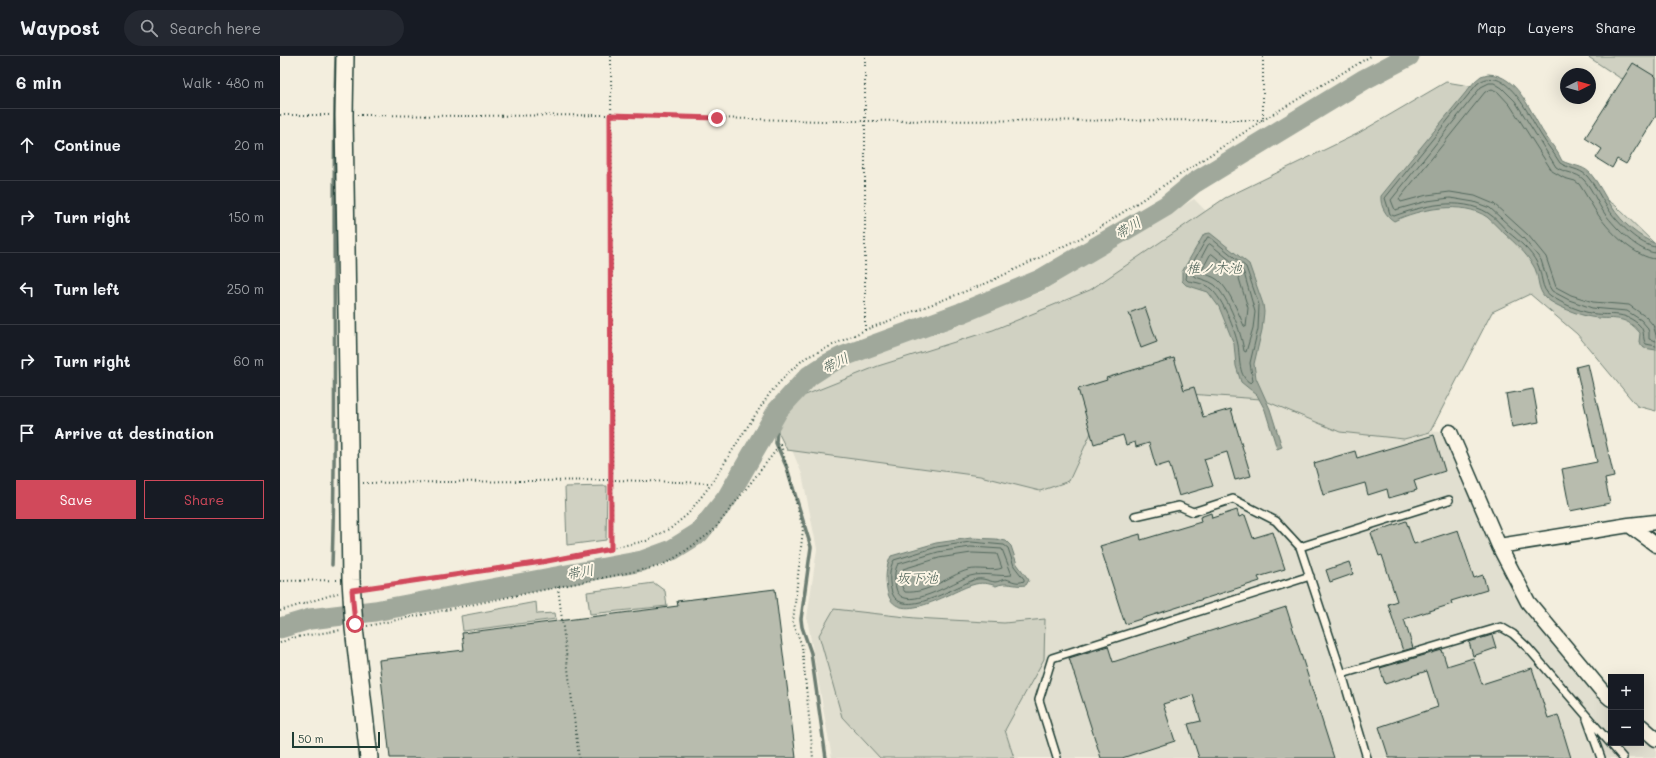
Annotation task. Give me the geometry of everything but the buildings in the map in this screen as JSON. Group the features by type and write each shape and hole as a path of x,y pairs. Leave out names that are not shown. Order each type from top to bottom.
{"street":[{"path":"345,56 344,115 352,588 369,758"},
{"path":"1450,432 1499,546 1528,602 1608,696"},
{"path":"1499,546 1656,522"},
{"path":"1629,525 1656,545"},
{"path":"1644,729 1656,739"}],"lane":[{"path":"1135,516 1179,506 1193,512 1233,499 1276,521 1300,547 1342,674 1367,758"},
{"path":"1300,547 1449,500"},
{"path":"1057,758 1039,700 1052,658 1310,576"},
{"path":"1342,674 1501,627 1513,634 1528,648 1623,758"},
{"path":"1586,715 1601,758"}],"path":[{"path":"611,56 611,549"},
{"path":"865,56 865,330"},
{"path":"1263,56 1263,120"},
{"path":"280,611 352,588 542,562 646,541 671,528 688,514 712,483 770,393 788,373 805,358 865,330 987,283 1093,232 1263,120 1371,56"},
{"path":"280,115 610,115 866,121 1263,120"},
{"path":"280,643 291,638 661,566 681,554 713,531 781,444 803,529 793,622 802,646 813,758"},
{"path":"350,483 612,480 712,483"},
{"path":"280,581 352,588"},
{"path":"558,587 579,758"}],"shaded area":[{"path":"1587,56 1656,56 1656,85 1620,78"},
{"path":"1446,82 1476,87 1540,151 1616,206 1656,245 1656,411 1637,406 1577,334 1530,294 1492,312 1430,432 1404,439 1340,432 1261,399 1145,391 1096,422 1069,481 1040,491 980,476 787,450 775,426 793,400 878,366 993,330 1090,290 1225,198 1357,134"},
{"path":"1194,199 1272,278 1364,429 1446,432 1498,552 1608,699 1608,746 1644,746 1644,733 1656,743 1656,758 832,758 807,618 817,549 802,474 784,431 791,414 814,384 859,357 1041,292"},
{"path":"607,486 606,540 567,545 565,487"},
{"path":"654,583 665,591 667,606 590,614 587,592"},
{"path":"536,602 537,614 555,613 556,619 463,631 461,616"},
{"path":"834,609 915,618 1004,623 1045,619 1044,659 1005,730 1014,758 880,758 842,717 819,635"}],"water":[{"path":"1488,74 1499,76 1516,88 1529,106 1545,135 1562,161 1587,170 1621,219 1637,233 1656,244 1656,350 1644,348 1639,342 1640,333 1629,323 1623,320 1598,318 1580,314 1567,310 1546,298 1539,286 1537,273 1527,256 1487,217 1466,209 1440,208 1415,213 1394,221 1384,210 1381,203 1381,196 1475,81 1481,76"},
{"name":"椎ノ木池","path":"1210,233 1249,264 1263,304 1264,312 1262,330 1254,364 1256,378 1270,409 1282,447 1277,449 1265,410 1257,395 1241,382 1236,366 1234,344 1219,307 1208,292 1186,285 1182,281 1182,272 1204,234"},
{"name":"坂下池","path":"971,538 1006,541 1011,546 1017,564 1029,580 1026,585 1003,584 996,586 978,583 925,605 912,608 900,607 892,601 887,589 886,581 886,572 891,556 936,543"}],"waterway":[{"path":"332,565 334,502 334,183 336,56"},
{"name":"帯川","path":"280,628 310,619 375,611 642,561 672,550 699,533 727,498 778,410 809,376 844,356 961,313 1040,280 1166,206 1194,183 1365,79 1409,56"},
{"path":"778,410 776,443 787,468 811,547 801,619 802,627 811,653 826,758"}],"route":[{"path":"355,624 352,590 542,562 611,549 610,115 717,118"}]}
